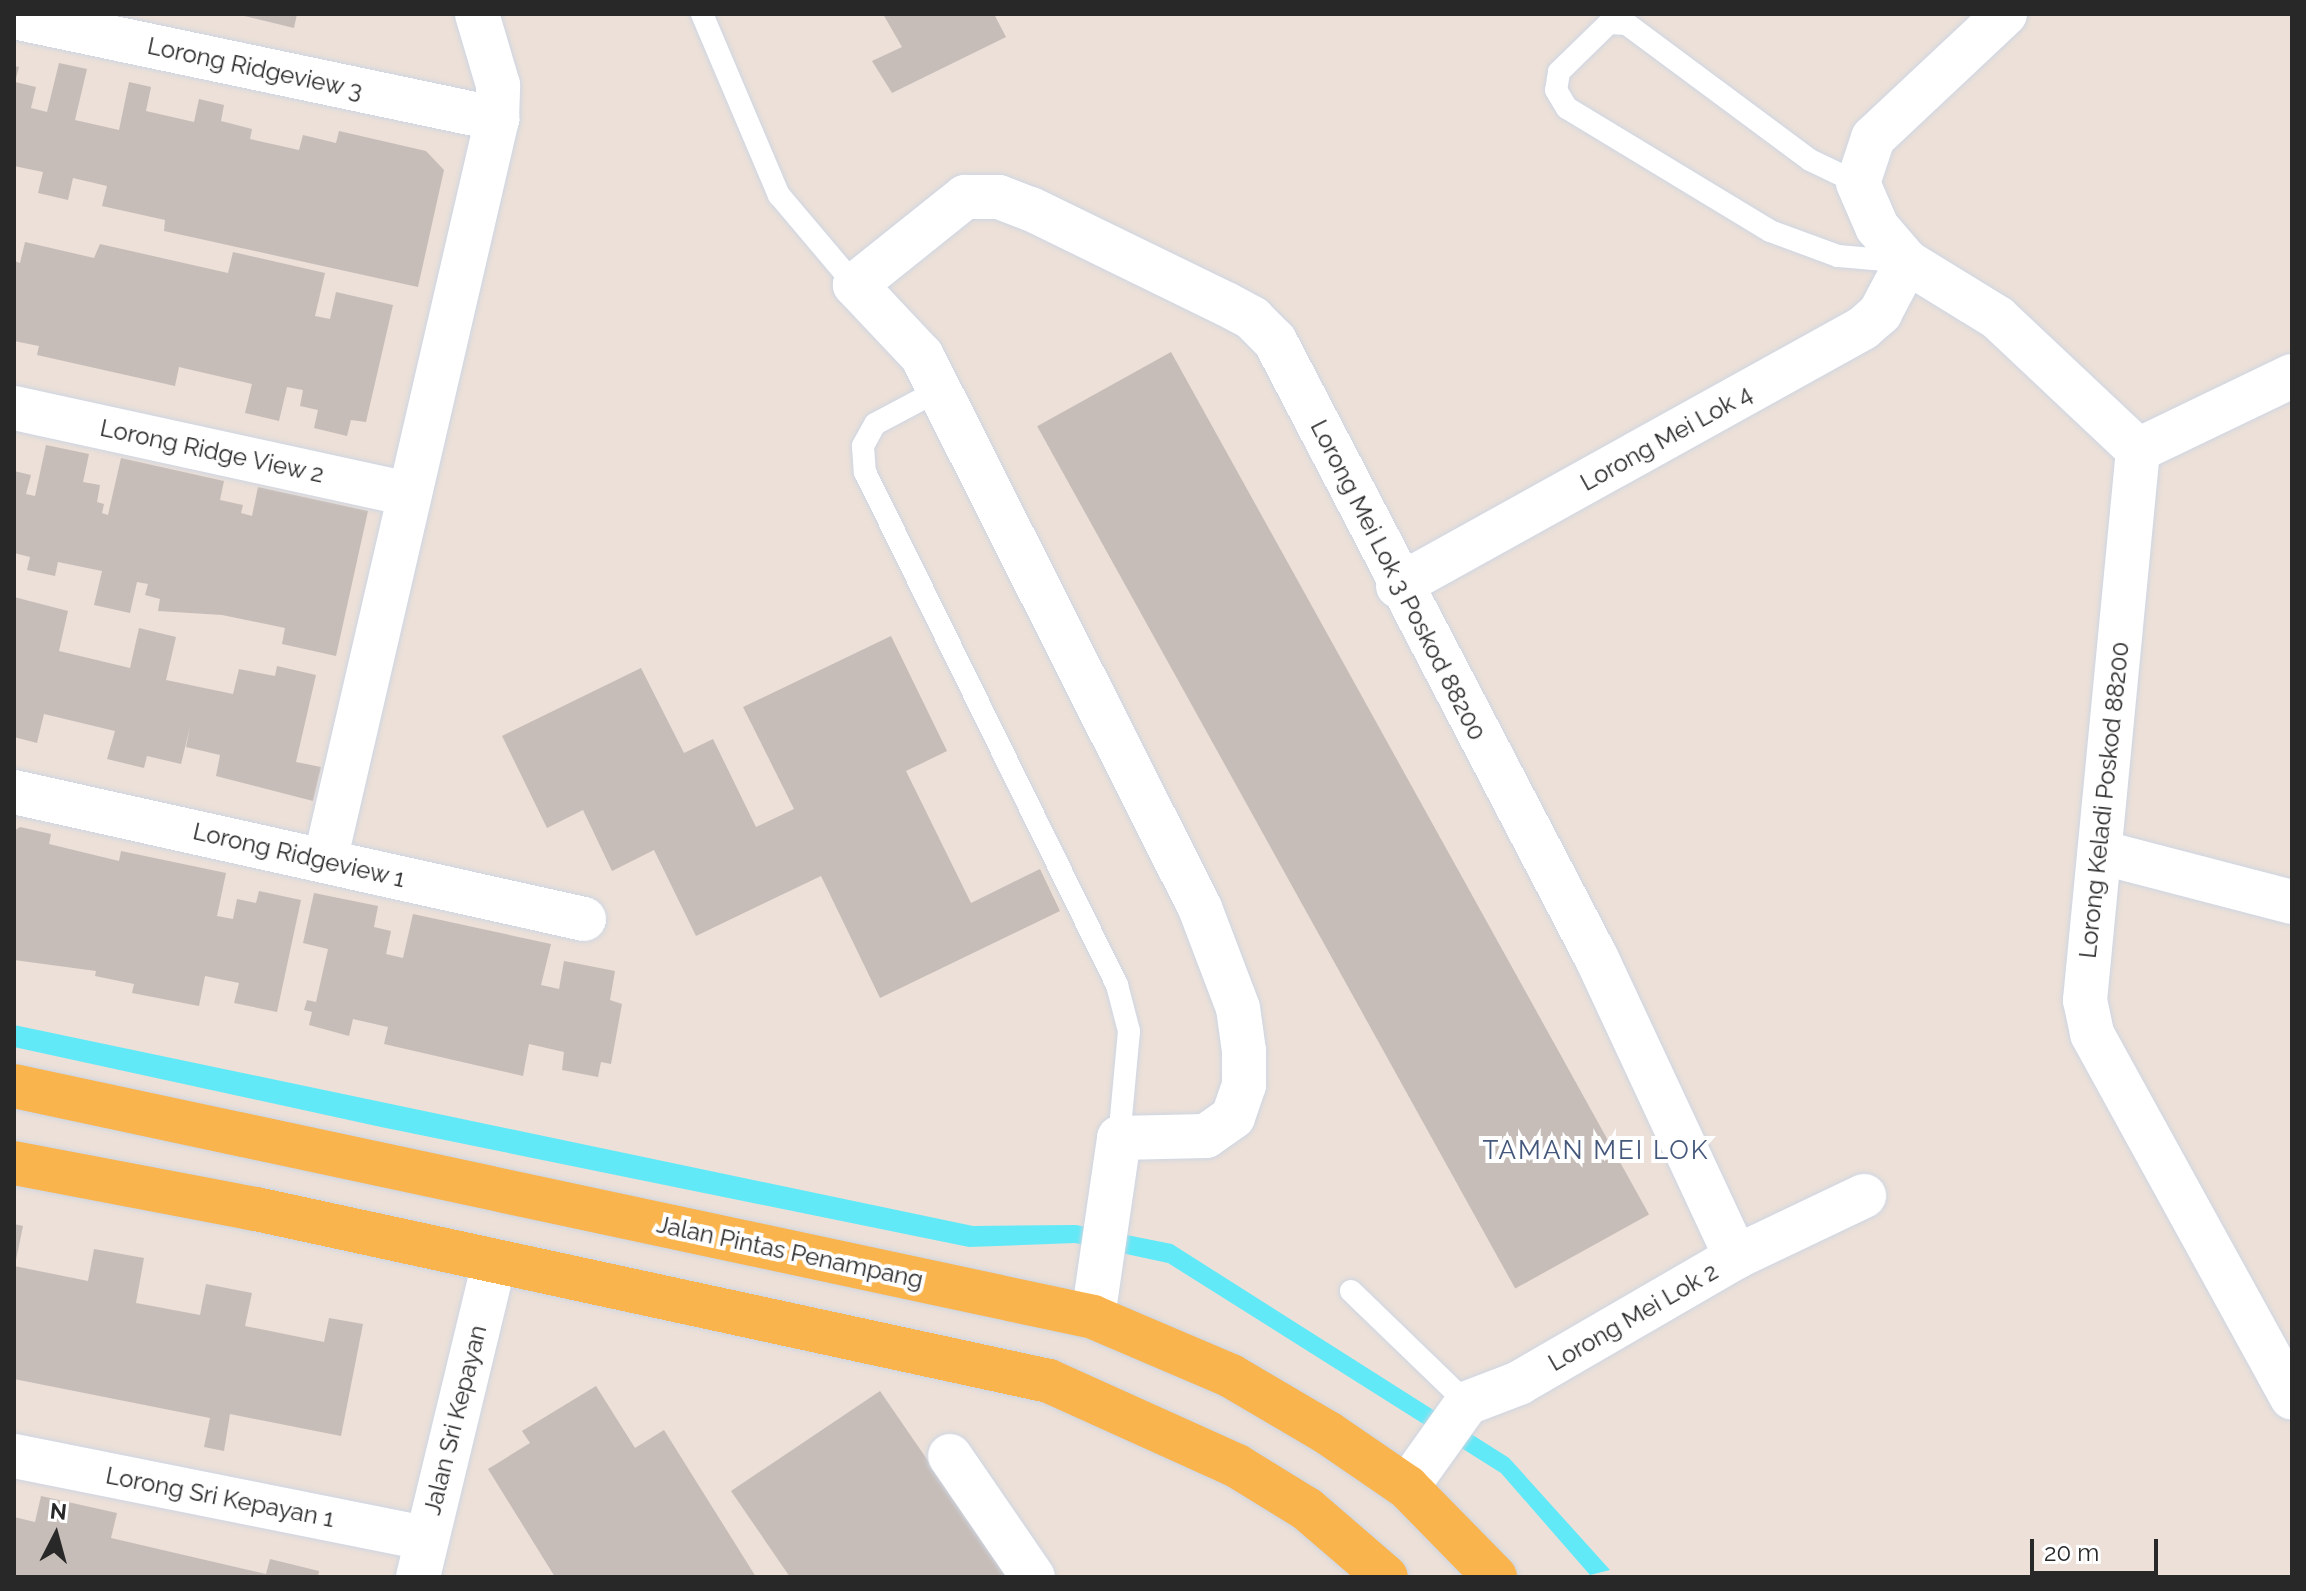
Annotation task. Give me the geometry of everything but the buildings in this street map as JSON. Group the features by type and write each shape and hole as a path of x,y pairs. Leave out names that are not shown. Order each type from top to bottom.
{"main road":[{"name":"Jalan Pintas Penampang","path":"14,1086 1093,1317 1231,1376 1328,1433 1407,1487 1495,1577"},
{"path":"14,1163 256,1209 494,1263 675,1297 1049,1381 1237,1466 1307,1509 1386,1577"}],"street":[{"path":"325,861 497,119 498,85 477,14"},
{"name":"Lorong Ridgeview 3","path":"14,17 497,119"},
{"path":"1988,19 1873,138 1858,183 1877,227 1907,262 1998,318 2138,450 2292,376"},
{"name":"Lorong Mei Lok 3 Poskod 88200","path":"855,285 939,214 965,197 999,197 1226,304 1252,318 1275,341 1398,586 1597,959 1736,1257"},
{"name":"Lorong Mei Lok 4","path":"1398,586 1863,328 1880,313 1907,262"},
{"path":"855,285 922,356 1200,908 1238,1008 1244,1085 1233,1117 1206,1136 1119,1138 1093,1317"},
{"name":"Lorong Ridge View 2","path":"14,408 410,494"},
{"name":"Lorong Keladi Poskod 88200","path":"2138,450 2100,852 2086,965 2092,1034 2292,1398"},
{"name":"Lorong Ridgeview 1","path":"14,792 584,919"},
{"path":"2100,852 2292,902"},
{"name":"Lorong Mei Lok 2","path":"1460,1409 1519,1383 1736,1257 1800,1230 1864,1196"},
{"name":"Jalan Sri Kepayan","path":"422,1558 494,1263"},
{"path":"1407,1487 1460,1409"},
{"name":"Lorong Sri Kepayan 1","path":"14,1456 422,1558"},
{"path":"950,1456 1033,1577"}],"lane":[{"path":"702,14 779,195 855,285"},
{"path":"1858,183 1810,160 1627,24 1609,23 1559,72 1556,90 1567,108 1770,231 1838,256 1907,262"},
{"path":"939,390 875,424 863,446 865,472 1117,985 1129,1031 1119,1138"},
{"path":"1351,1291 1460,1409"}],"water":[{"path":"14,1025 973,1226 1076,1225 1172,1244 1509,1458 1610,1570 1590,1575 1501,1473 1168,1263 1075,1243 969,1247 381,1127 14,1047"}],"district":[{"name":"TAMAN MEI LOK","path":"1596,1151"}]}
